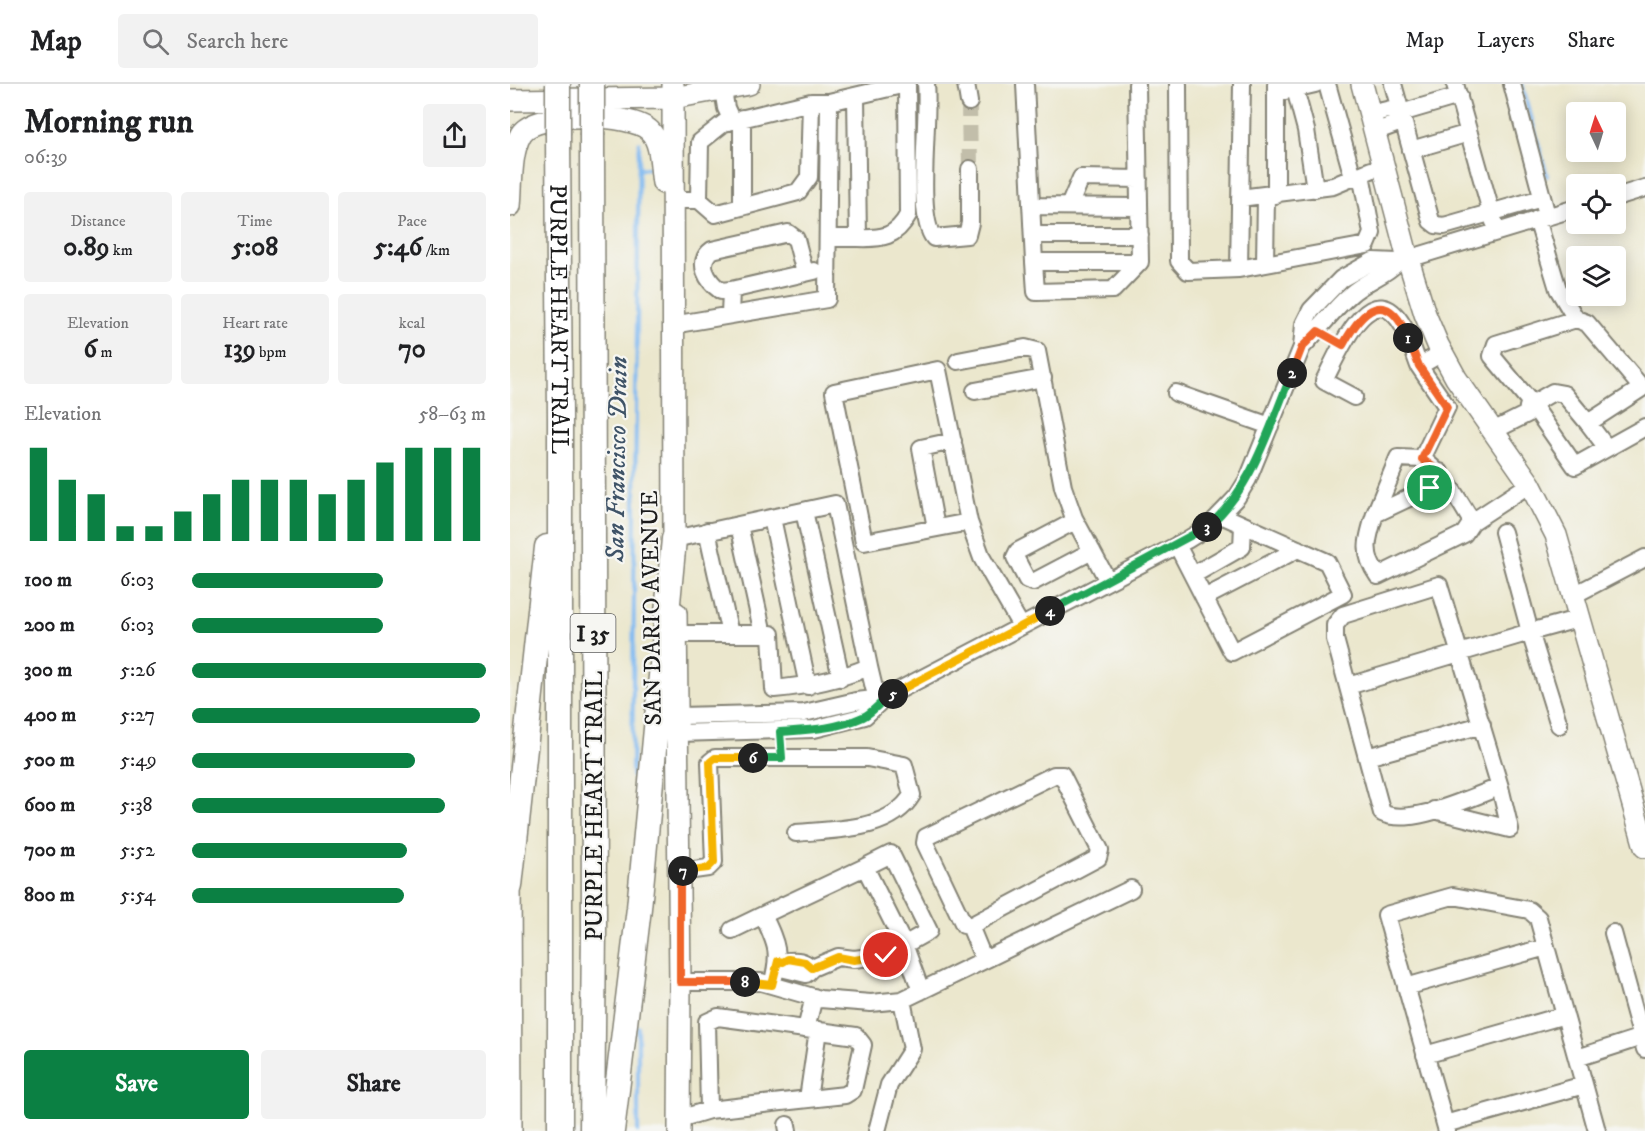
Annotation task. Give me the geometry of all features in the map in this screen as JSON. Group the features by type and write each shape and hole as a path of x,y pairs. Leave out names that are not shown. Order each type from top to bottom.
{"highway":[{"name":"PURPLE HEART TRAIL","path":"558,84 560,1131"},
{"name":"PURPLE HEART TRAIL","path":"592,84 594,929 592,1131"},
{"path":"510,886 560,419"},
{"path":"612,1131 639,908 674,539"}],"main road":[{"path":"510,100 723,90 749,84"},
{"path":"1362,84 1383,165 1403,260 1425,314 1442,353 1467,394 1501,426 1556,535 1645,847"},
{"name":"SAN DARIO AVENUE","path":"673,91 672,325 680,872 679,1125"},
{"path":"510,206 516,147 521,133 531,124 543,119 620,118 638,122 657,141 672,228"},
{"path":"510,863 511,1131"}],"street":[{"path":"699,200 700,142 724,123 821,97 856,96 907,84 908,215 899,230 880,239 828,238"},
{"path":"926,84 926,184 923,209 929,233 933,238 963,237 969,230 970,169"},
{"path":"966,84 969,102"},
{"path":"1025,84 1036,292 1113,290 1140,262 1137,84"},
{"path":"1178,84 1179,261 1188,271 1239,269 1368,244 1372,233 1357,176 1327,84"},
{"path":"1239,269 1242,84"},
{"path":"1265,264 1276,89 1295,89 1315,84"},
{"path":"1393,84 1431,222 1444,226 1542,198"},
{"path":"1512,84 1542,198 1542,217 1558,289 1576,319"},
{"path":"1295,89 1306,130 1315,189"},
{"path":"723,90 726,108 737,120 742,207"},
{"path":"1372,123 1395,124 1401,113 1457,90 1497,231"},
{"path":"856,96 858,238"},
{"path":"673,200 699,200 714,214 790,196 804,186 821,97"},
{"path":"672,325 827,299 828,238 821,97"},
{"path":"1412,150 1469,133"},
{"path":"1240,198 1271,196 1333,186 1383,165"},
{"path":"1069,206 1082,178 1139,179"},
{"path":"1626,195 1644,193"},
{"path":"1031,206 1139,207"},
{"path":"679,724 780,732 838,725 866,716 884,698 1177,545 1208,527 1221,515 1248,479 1302,347 1304,324 1311,310 1325,293 1354,270 1373,261 1403,260 1566,211"},
{"path":"801,274 799,246 793,235 783,233 772,238 708,253 704,264 708,279 721,291 827,270"},
{"path":"1033,234 1140,235"},
{"path":"1302,347 1345,299 1362,286 1384,275 1403,260"},
{"path":"1035,262 1140,262"},
{"path":"730,315 731,290"},
{"path":"1354,397 1324,381 1356,321 1368,310 1379,308 1391,312 1403,326 1419,366 1447,407"},
{"path":"1588,423 1642,388 1587,323 1576,319 1496,344 1492,356 1575,466 1645,427"},
{"path":"1318,331 1343,345"},
{"path":"958,361 1025,348 1037,351 1063,487 1075,521 1108,580"},
{"path":"1419,366 1442,353"},
{"path":"969,522 864,542 834,392 938,370 969,522 982,558 1021,626"},
{"path":"975,392 1043,378"},
{"path":"1501,426 1527,414 1530,405 1553,392 1564,394 1607,448"},
{"path":"1176,393 1270,426"},
{"path":"1422,459 1447,407 1467,394"},
{"path":"936,528 921,448 953,441"},
{"path":"1472,522 1440,472 1422,459 1398,458 1367,539 1368,562 1378,576 1464,534 1472,522 1530,484"},
{"path":"1375,514 1430,488 1440,472"},
{"path":"674,539 835,504 874,688 884,698"},
{"path":"804,511 841,678"},
{"path":"1177,545 1232,652 1342,594 1327,562 1221,515"},
{"path":"772,518 808,686"},
{"path":"1075,521 1018,551 1015,557 1027,580 1033,582 1092,551"},
{"path":"739,525 763,634"},
{"path":"1193,575 1242,547 1243,525"},
{"path":"707,531 730,633"},
{"path":"1503,532 1530,632 1559,725"},
{"path":"1204,598 1298,549"},
{"path":"1574,595 1645,558"},
{"path":"1433,810 1510,829 1500,787 1482,725 1439,585 1343,615 1335,625 1335,639 1382,813 1390,817 1411,817 1500,787"},
{"path":"1348,686 1581,618"},
{"path":"676,634 771,634 774,689 808,686 841,678 869,667"},
{"path":"679,724 804,713 856,701 884,698"},
{"path":"779,715 782,758"},
{"path":"1367,756 1482,725"},
{"path":"680,872 708,868 714,862 710,762 715,758 867,758 904,765 912,795 903,809 862,827 796,833"},
{"path":"1054,775 1062,775 1100,850 1098,858 970,926 964,925 925,843 926,837 1054,775"},
{"path":"732,930 763,915 865,867 891,854 929,931 905,947 886,955 854,960 838,957 812,968 806,974 785,969 763,915"},
{"path":"865,867 905,947 921,991"},
{"path":"680,982 761,982 814,997 871,1004 902,1000 1131,889"},
{"path":"1584,1085 1446,1127 1386,915 1453,896 1529,910 1538,918 1597,1131"},
{"path":"970,926 984,960"},
{"path":"1577,1058 1644,1040 1613,933"},
{"path":"1406,987 1546,946"},
{"path":"772,985 781,962"},
{"path":"808,1099 814,997"},
{"path":"877,1131 889,1085 912,1049 902,1000"},
{"path":"1425,1055 1565,1015"},
{"path":"679,1125 709,1110 845,1095 853,1090 862,1045 856,1036 718,1017 707,1022 709,1110"}],"waterway":[{"path":"1522,84 1547,176"},
{"name":"San Francisco Drain","path":"632,776 639,143"},
{"path":"639,169 648,168"},
{"name":"San Francisco Drain","path":"638,1027 638,1131"}],"tunnel":[{"path":"969,102 970,169"}],"route":[{"path":"886,955 854,960 838,957 812,968 805,962 788,959 783,962 778,961 772,985 761,982 680,982 680,872 708,868 714,862 710,762 715,758 782,758 780,732 838,725 866,716 884,698 1208,527 1224,513 1248,479 1302,347 1318,331 1343,345 1356,321 1368,310 1379,308 1391,312 1403,326 1419,366 1447,407 1422,459 1440,472 1430,488"}]}
